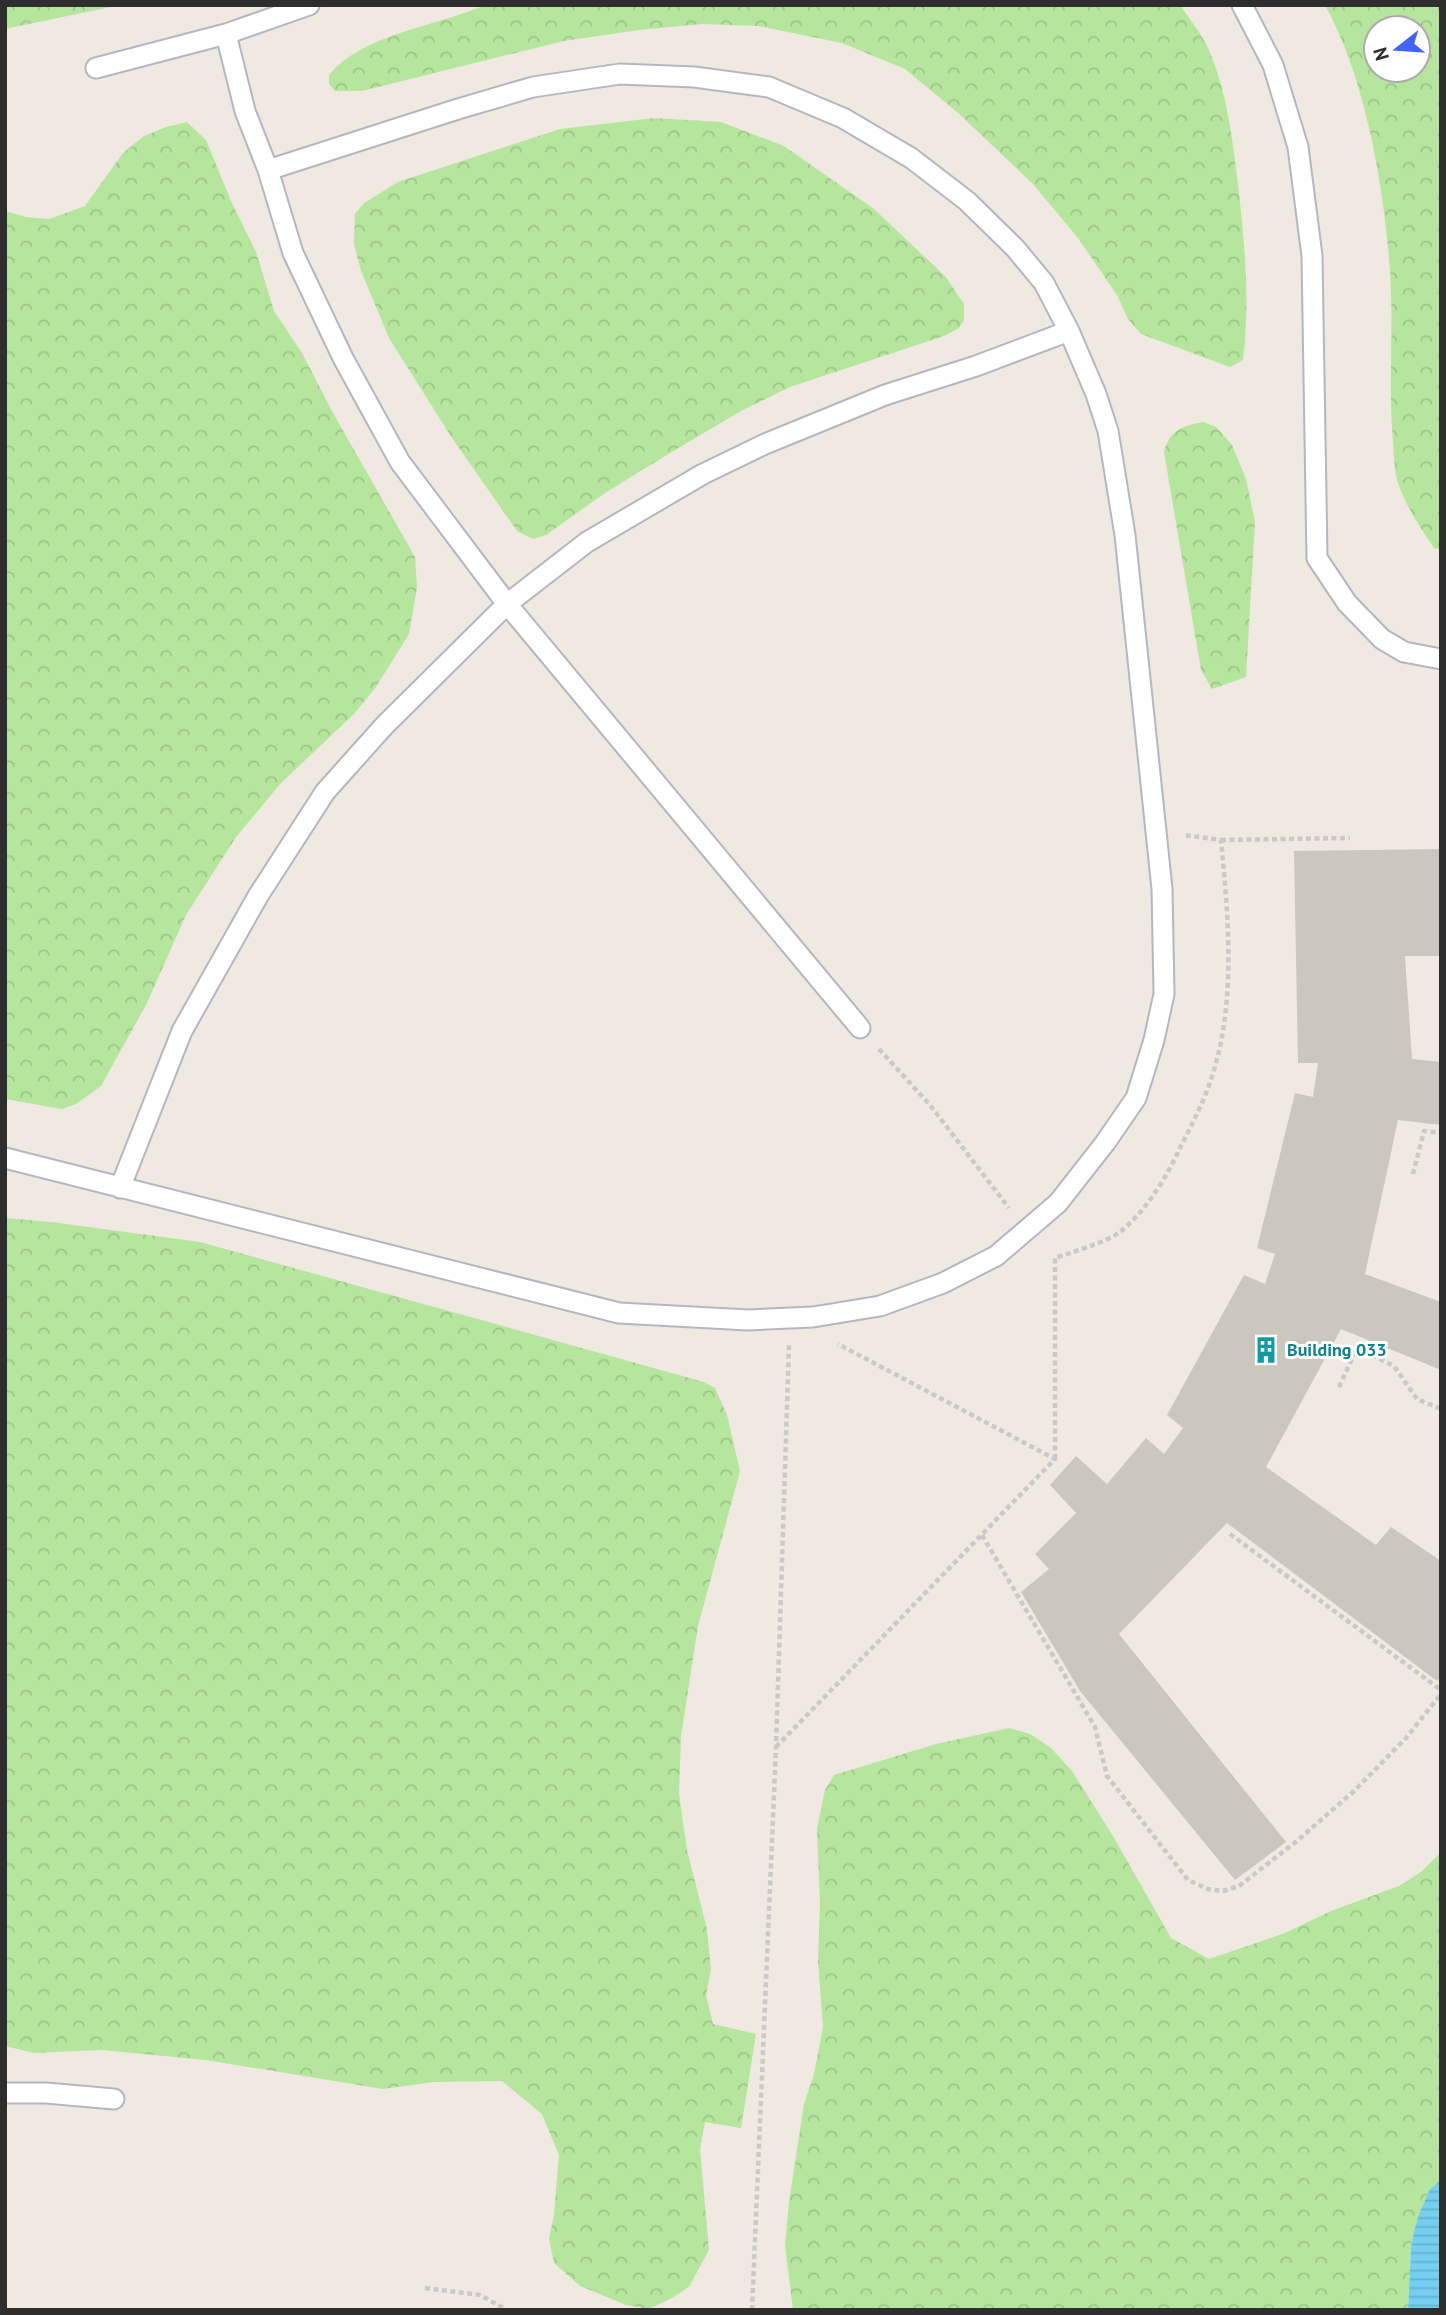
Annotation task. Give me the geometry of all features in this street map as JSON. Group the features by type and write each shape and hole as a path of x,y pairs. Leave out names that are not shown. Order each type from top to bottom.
{"lane":[{"path":"96,68 226,34 309,5"},
{"path":"1242,5 1273,65 1297,147 1312,256 1317,558 1347,603 1381,639 1404,652 1441,659"},
{"path":"226,34 245,111 268,170 293,253 343,358 400,461 507,604 859,1028"},
{"path":"5,1158 619,1313 748,1320 813,1317 880,1306 943,1283 996,1256 1058,1203 1105,1143 1136,1098 1154,1040 1164,994 1162,889 1125,536 1108,431 1096,394 1069,331 1044,283 1015,248 967,201 911,158 843,118 769,88 694,77 620,74 533,87 268,170"},
{"path":"120,1188 182,1031 258,897 325,792 384,726 507,604 587,542 703,474 765,444 885,395 976,366 1069,331"},
{"path":"5,2093 46,2093 114,2099"}],"path":[{"path":"1221,840 1350,838"},
{"path":"859,1028 930,1105 1026,1230 1055,1258"},
{"path":"1413,1174 1424,1130 1441,1133"},
{"path":"752,2310 776,1747 790,1318"},
{"path":"776,1747 1055,1459 838,1343"},
{"path":"1339,1387 1357,1348 1394,1366 1417,1399 1441,1409"},
{"path":"982,1535 1095,1727 1107,1776 1188,1880 1208,1889 1223,1891 1239,1886 1354,1791 1406,1738 1441,1692 1230,1534"},
{"path":"425,2288 480,2295 508,2310"}],"green space":[{"path":"5,5 120,5 5,29"},
{"path":"485,5 1180,5 1207,46 1220,81 1229,118 1245,256 1246,318 1243,360 1230,367 1141,334 1128,319 1117,295 1078,238 1033,184 957,112 905,69 842,43 758,26 702,24 564,41 362,91 335,91 329,84 329,75 361,49 402,32"},
{"path":"1325,5 1441,5 1441,550 1434,548 1405,500 1394,462 1391,292 1387,239 1371,135 1352,66"},
{"path":"654,118 721,122 784,146 874,209 945,276 964,304 964,320 959,328 944,336 790,387 741,411 605,493 546,535 533,539 517,531 452,438 389,338 361,271 354,244 355,214 364,203 398,182 560,129"},
{"path":"187,122 206,140 256,252 274,311 302,353 415,557 417,587 409,634 376,687 354,714 281,783 236,837 186,915 146,1005 101,1086 76,1104 62,1109 5,1099 5,211 26,217 49,219 85,206 123,153 144,136"},
{"path":"1203,422 1216,427 1232,445 1246,479 1255,522 1246,677 1212,689 1201,670 1164,452 1178,430"},
{"path":"5,1218 200,1242 704,1382 715,1388 727,1415 740,1471 698,1626 681,1736 679,1794 687,1850 707,1929 711,1970 706,1995 713,2024 756,2034 741,2128 705,2122 700,2149 709,2250 689,2287 672,2298 649,2309 626,2305 580,2286 554,2263 549,2238 554,2215 559,2155 542,2114 502,2081 434,2082 383,2089 206,2060 101,2050 34,2053 5,2046"},
{"path":"1009,1728 1030,1734 1051,1748 1072,1771 1113,1836 1171,1938 1209,1959 1285,1933 1331,1911 1399,1886 1421,1872 1441,1852 1441,2180 1430,2189 1414,2231 1408,2310 793,2310 785,2245 789,2202 804,2104 814,2074 823,2027 818,1960 820,1904 817,1828 825,1790 834,1775 936,1744"}],"water":[{"path":"1441,2180 1441,2310 1408,2310 1414,2231 1430,2189"}],"building":[{"name":"Building 033","path":"1441,849 1441,956 1405,956 1412,1059 1441,1062 1441,1125 1398,1120 1365,1274 1441,1302 1441,1370 1341,1329 1266,1467 1376,1545 1391,1527 1441,1561 1441,1676 1437,1681 1227,1523 1119,1634 1286,1842 1235,1880 1080,1691 1021,1592 1049,1569 1035,1554 1076,1513 1050,1485 1076,1456 1107,1484 1146,1438 1164,1454 1183,1428 1167,1415 1244,1275 1265,1284 1275,1254 1257,1248 1295,1093 1313,1097 1318,1063 1298,1063 1294,851"}],"place":[{"name":"Building 033","path":"1266,1350"}]}
